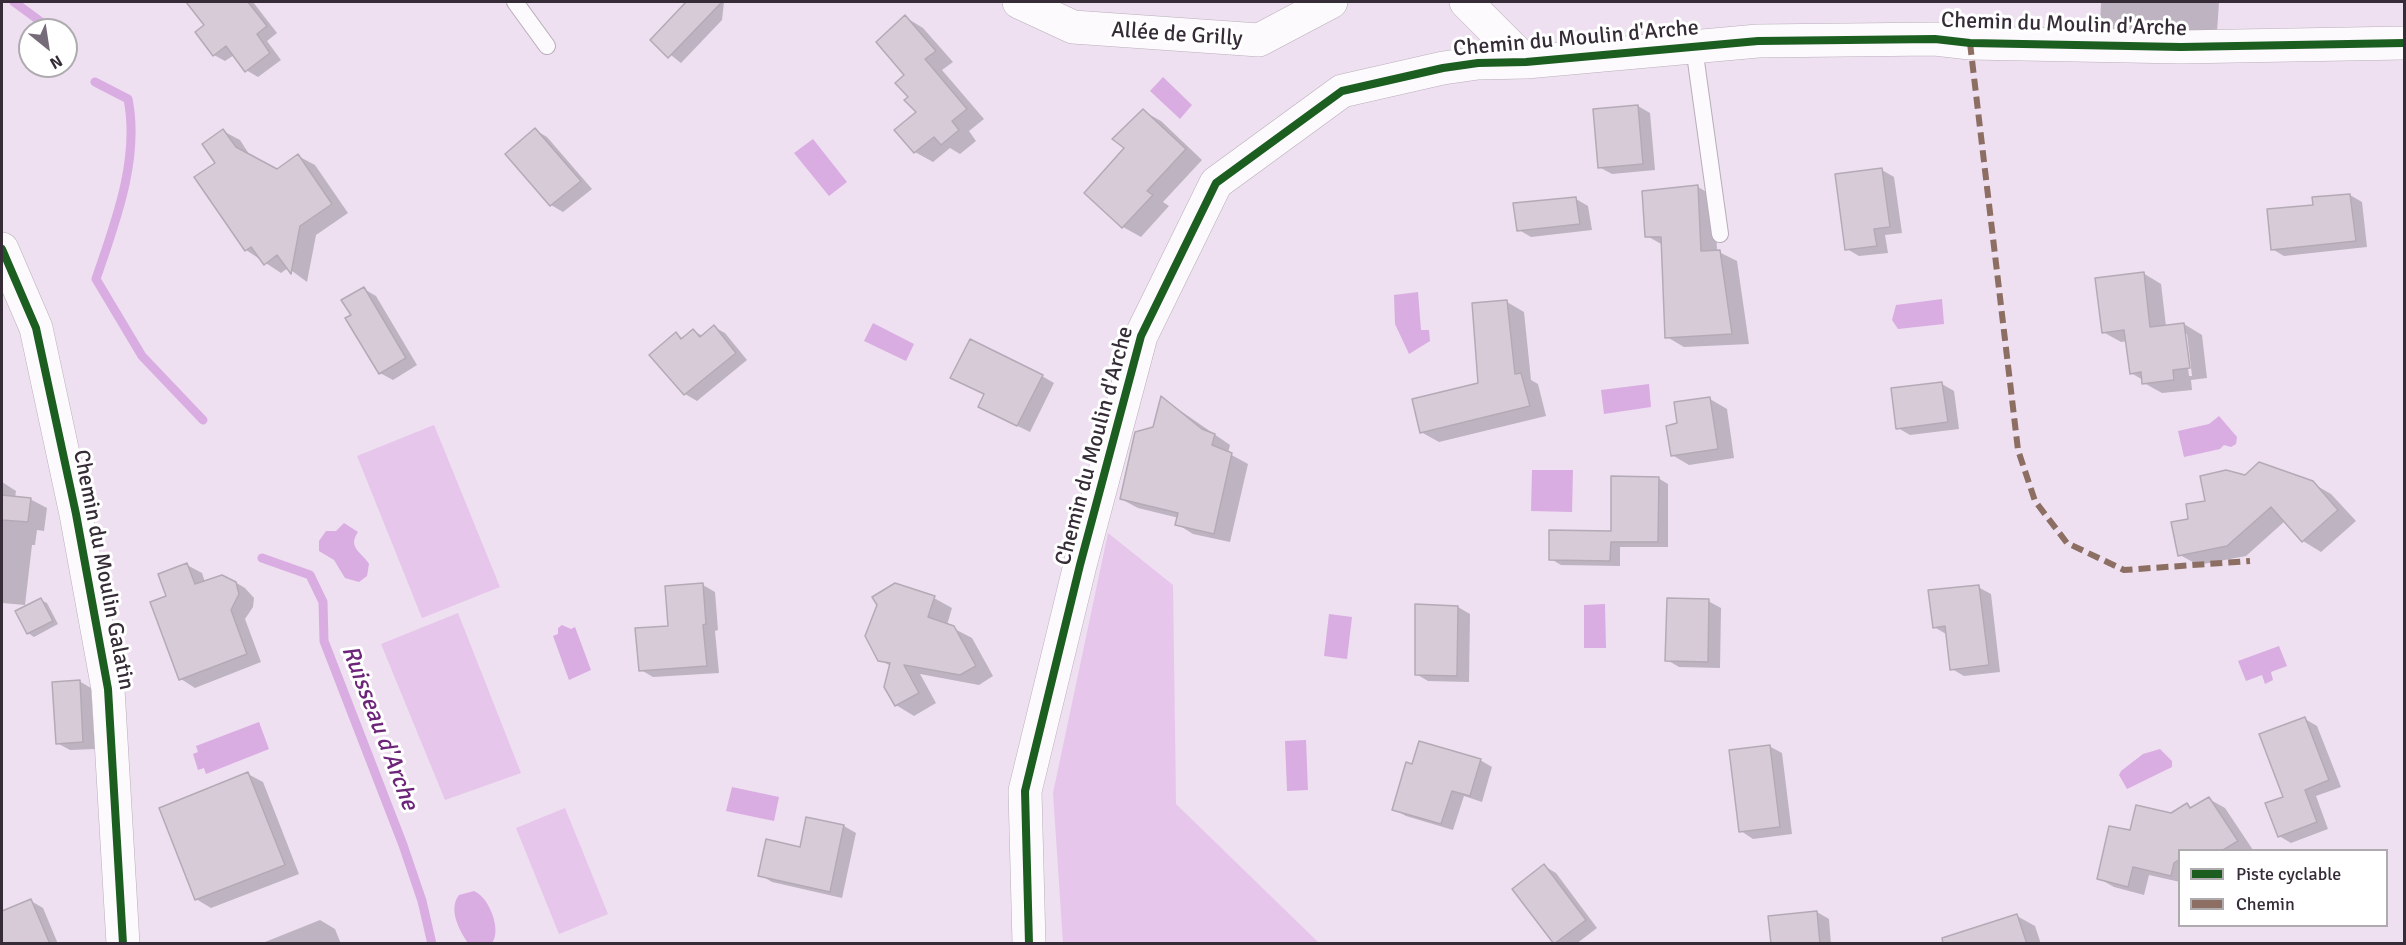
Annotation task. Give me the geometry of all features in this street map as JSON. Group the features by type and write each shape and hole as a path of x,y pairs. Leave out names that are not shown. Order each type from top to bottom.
{"street":[{"name":"Allée de Grilly","path":"1019,2 1073,27 1258,40 1331,2"},
{"path":"1466,2 1526,62"},
{"name":"Chemin du Moulin d'Arche","path":"1029,944 1025,791 1080,565 1141,336 1216,183 1341,91 1443,68 1478,63 1526,62 1758,41 1935,39 1970,43 2181,47 2404,43"},
{"name":"Chemin du Moulin Galatin","path":"2,249 36,328 76,514 108,689 123,944"}],"lane":[{"path":"515,2 547,46"},
{"path":"1694,47 1720,234"}],"shaded area":[{"path":"1163,77 1192,105 1180,119 1150,91"},
{"path":"813,139 847,182 829,196 794,153"},
{"path":"1418,292 1421,330 1429,330 1430,341 1409,354 1395,324 1394,295"},
{"path":"1942,299 1944,324 1898,329 1892,320 1896,305"},
{"path":"873,323 914,344 906,361 864,341"},
{"path":"1649,384 1651,407 1604,414 1601,390"},
{"path":"2219,416 2237,437 2236,444 2231,447 2224,445 2220,449 2184,457 2178,431 2209,424"},
{"path":"434,425 500,587 422,618 357,456"},
{"path":"1532,470 1573,470 1572,512 1531,511"},
{"path":"344,523 358,532 355,537 355,546 369,564 367,576 359,582 345,578 334,560 319,551 319,541 326,531 336,531"},
{"path":"1108,533 1173,585 1176,804 1319,943 1063,943 1053,793"},
{"path":"1605,604 1606,648 1584,648 1584,605"},
{"path":"458,613 521,773 445,800 381,644"},
{"path":"1329,614 1352,617 1347,659 1324,656"},
{"path":"562,625 571,629 575,627 591,670 569,680 553,636 558,634 558,628"},
{"path":"2279,646 2287,666 2271,672 2273,680 2265,684 2262,675 2246,681 2238,661"},
{"path":"259,722 269,749 206,774 204,768 198,770 193,754 198,752 196,746"},
{"path":"1306,740 1308,790 1287,791 1285,741"},
{"path":"2160,749 2172,761 2172,767 2127,789 2119,775 2121,771 2143,754"},
{"path":"732,787 779,797 774,821 726,811"},
{"path":"565,808 608,914 559,934 516,828"},
{"path":"474,891 485,900 495,922 495,937 492,943 468,943 456,919 454,907 459,895"}],"building":[{"path":"186,2 248,2 267,26 257,34 270,53 245,72 226,46 213,56 195,32 204,25"},
{"path":"686,2 722,2 668,58 650,40"},
{"path":"905,15 936,51 925,59 967,109 952,121 959,130 941,145 934,137 914,153 894,130 916,112 904,100 908,97 895,83 904,75 876,42"},
{"path":"1638,105 1643,164 1598,168 1593,109"},
{"path":"1143,109 1186,149 1147,191 1153,195 1122,228 1084,193 1124,148 1112,139"},
{"path":"535,128 581,181 550,206 505,154"},
{"path":"223,129 236,147 277,169 298,154 332,204 300,226 291,274 277,255 264,265 251,247 245,251 194,177 215,163 202,144"},
{"path":"1882,168 1890,227 1874,229 1877,246 1845,250 1835,174"},
{"path":"1698,185 1701,251 1720,250 1732,334 1665,338 1661,237 1645,237 1642,191"},
{"path":"2350,194 2356,241 2271,250 2267,209 2313,205 2312,197"},
{"path":"1576,197 1580,224 1517,231 1513,203"},
{"path":"2144,272 2150,327 2184,323 2190,368 2173,370 2174,380 2142,384 2141,372 2130,374 2124,330 2102,333 2095,278"},
{"path":"364,287 406,358 379,374 345,318 351,315 341,300"},
{"path":"1507,300 1515,374 1521,373 1530,406 1420,433 1412,399 1478,383 1472,303"},
{"path":"714,325 736,353 684,395 649,355 676,332 681,339 693,329 700,337"},
{"path":"970,339 1043,375 1017,426 978,407 984,394 950,378"},
{"path":"1942,382 1948,422 1896,429 1891,388"},
{"path":"1161,396 1202,429 1215,434 1212,445 1232,453 1214,534 1175,525 1178,513 1120,499 1135,432 1153,427"},
{"path":"1710,397 1718,449 1671,456 1666,426 1677,423 1674,402"},
{"path":"2259,462 2313,481 2338,510 2302,542 2271,507 2227,546 2178,556 2171,522 2188,519 2186,504 2205,501 2200,476 2226,470 2245,475"},
{"path":"1611,476 1659,477 1658,542 1611,542 1610,561 1549,560 1549,530 1611,531"},
{"path":"2,495 31,498 28,522 2,520"},
{"path":"187,563 195,584 222,575 236,582 239,594 231,610 247,654 179,680 150,602 166,596 158,574"},
{"path":"703,583 706,624 703,625 707,666 639,671 635,628 668,626 665,586"},
{"path":"895,583 935,596 928,617 954,626 976,666 960,675 904,665 919,693 895,706 884,687 890,663 878,661 865,636 877,605 872,597"},
{"path":"1979,585 1989,665 1950,670 1945,626 1933,628 1928,590"},
{"path":"41,598 53,621 27,634 15,611"},
{"path":"1667,598 1709,599 1708,662 1665,661"},
{"path":"1415,604 1458,606 1457,676 1415,675"},
{"path":"80,680 83,742 56,744 52,682"},
{"path":"2305,717 2329,780 2305,790 2317,822 2278,837 2265,803 2283,797 2259,734"},
{"path":"1419,741 1481,759 1470,796 1452,791 1441,824 1392,810 1406,762 1412,764"},
{"path":"1770,745 1780,827 1739,832 1729,750"},
{"path":"248,772 285,865 195,900 159,808"},
{"path":"2209,797 2238,841 2225,849 2178,849 2178,860 2174,863 2171,876 2133,867 2128,887 2097,879 2109,826 2130,830 2136,805 2171,813 2187,803 2190,808"},
{"path":"806,817 844,825 830,892 758,876 766,839 800,847"},
{"path":"1544,864 1586,920 1554,944 1512,889"},
{"path":"31,899 50,944 2,944 2,911"},
{"path":"1817,911 1820,944 1771,944 1768,916"},
{"path":"2017,914 2027,944 1943,944 1942,938"}],"waterway":[{"name":"Ruisseau d'Arche","path":"14,2 36,18"},
{"name":"Ruisseau d'Arche","path":"95,82 128,99 131,122 131,145 124,190 96,279 142,356 203,420"},
{"name":"Ruisseau d'Arche","path":"262,558 310,575 323,602 324,641 403,845 422,901 432,944"}],"marked path":[{"path":"1970,43 2018,450 2035,501 2067,543 2124,570 2250,561"}],"cycle path":[{"path":"1029,944 1025,791 1080,565 1141,336 1216,183 1342,91 1443,68 1478,63 1526,62 1758,41 1935,39 1970,43 2181,47 2404,43"},
{"path":"2,249 36,328 76,514 108,689 123,944"}]}
